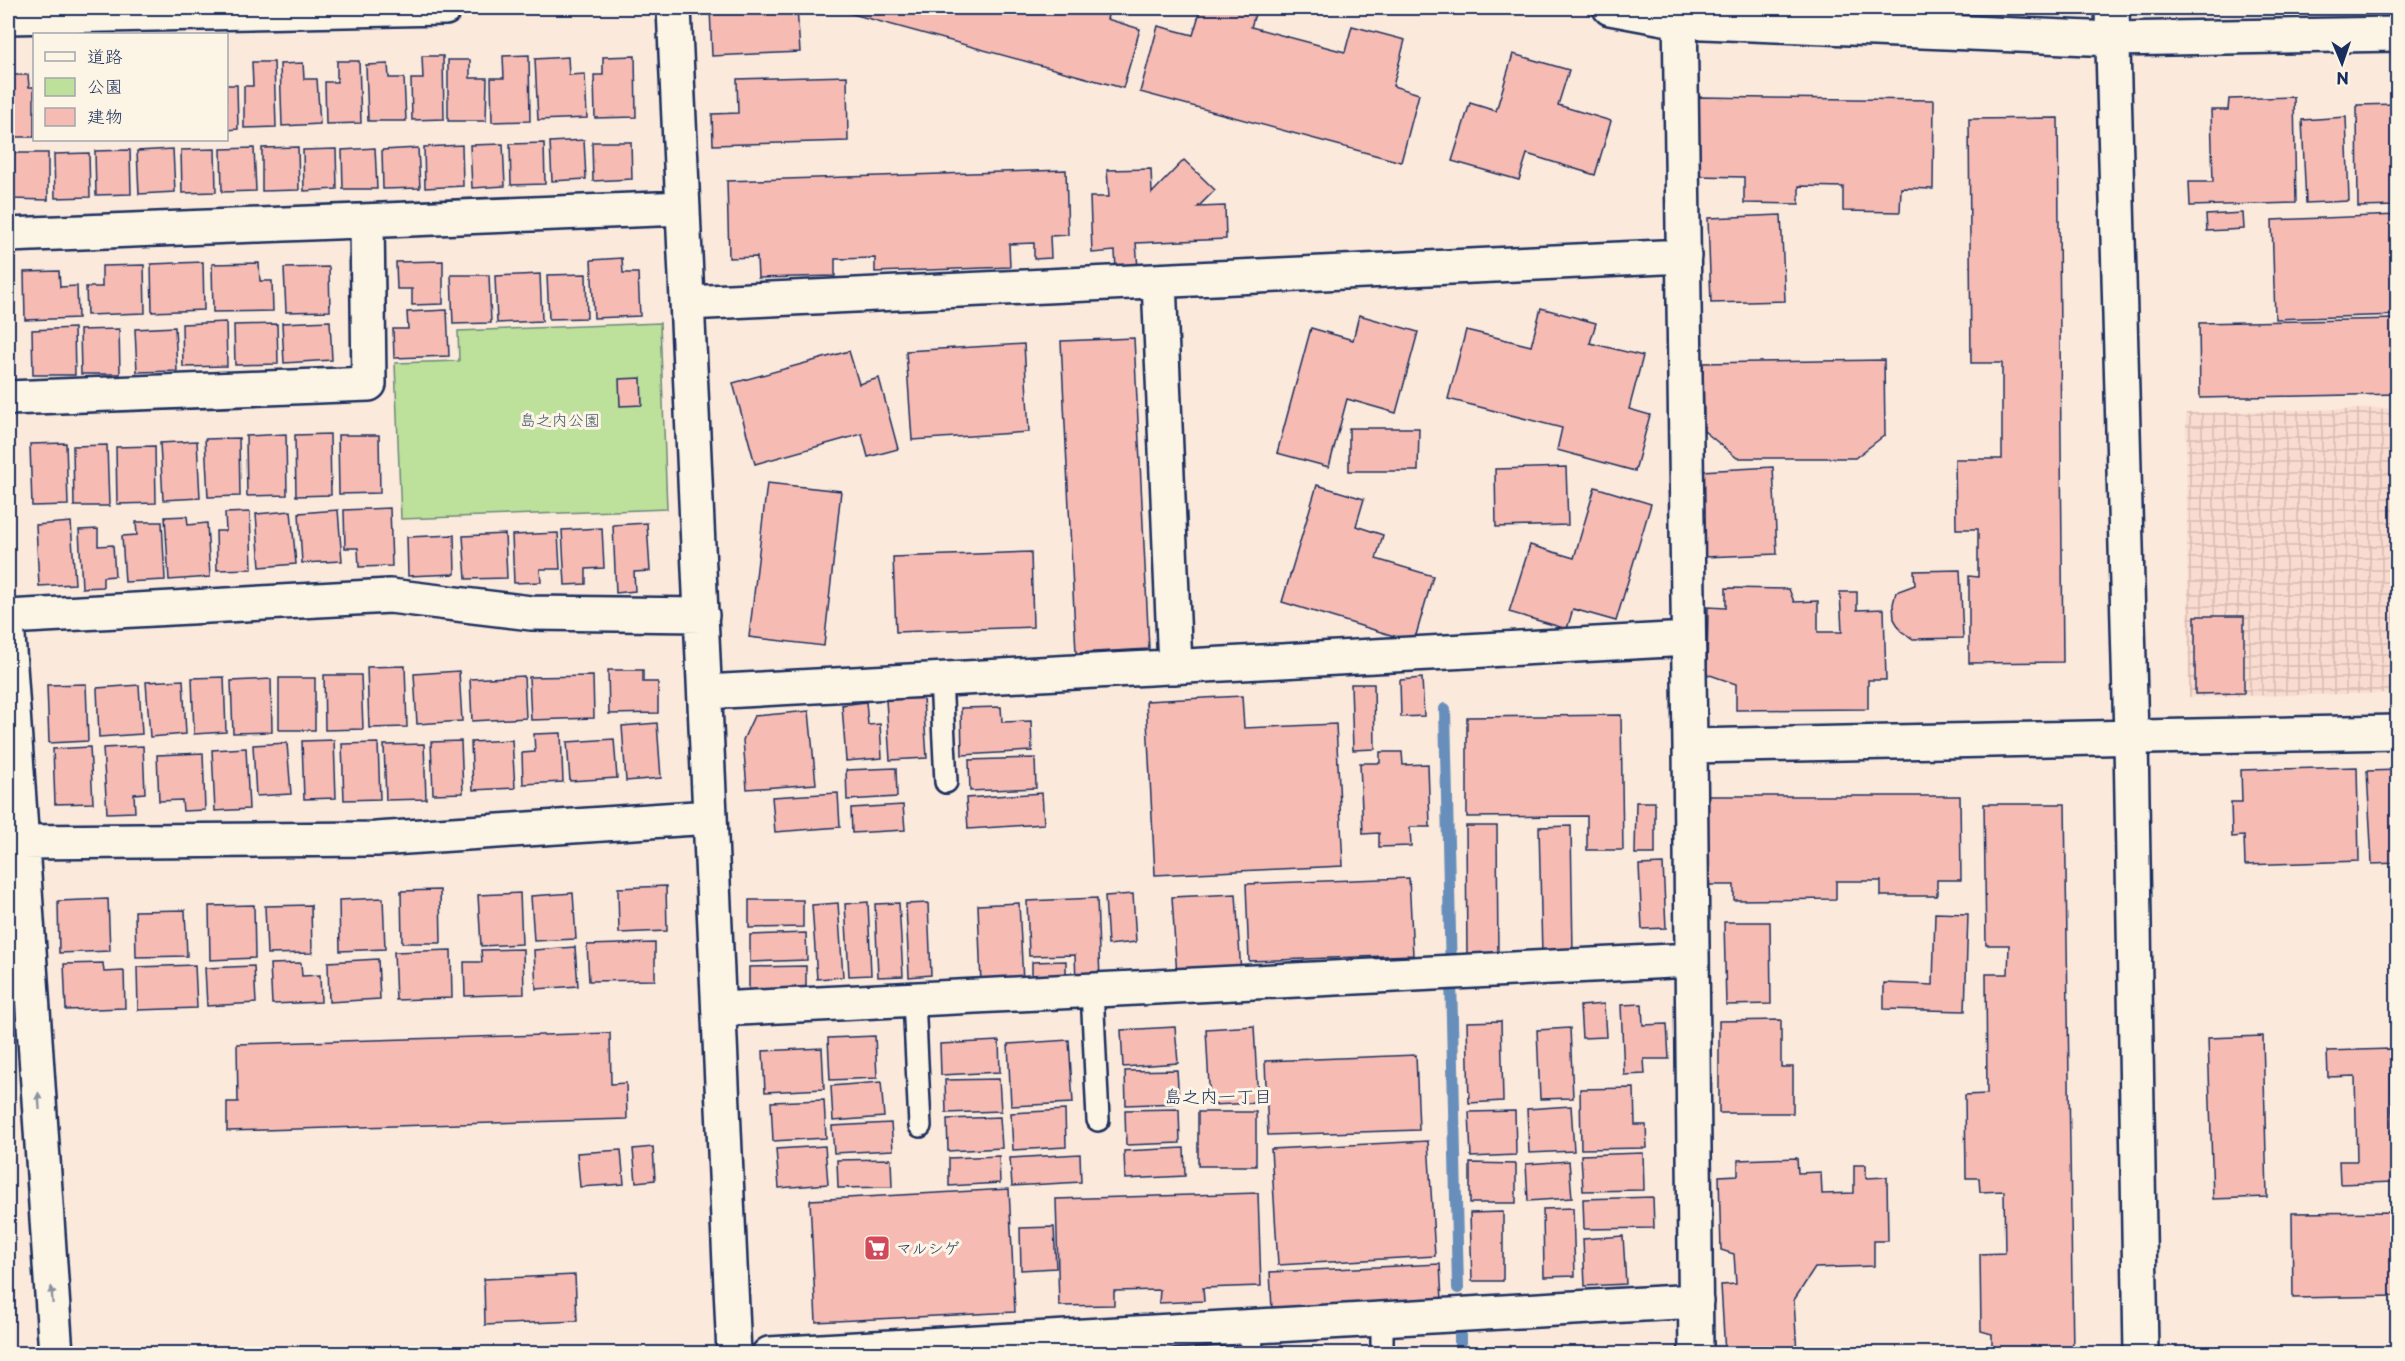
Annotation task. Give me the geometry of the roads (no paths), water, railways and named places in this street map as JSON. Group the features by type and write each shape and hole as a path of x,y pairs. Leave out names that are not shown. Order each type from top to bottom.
{"street":[{"path":"8,17 445,8"},
{"path":"674,8 734,1353"},
{"path":"1610,8 1680,14 2112,23 2397,34"},
{"path":"1680,14 1696,1353"},
{"path":"2112,23 2131,738 2141,1353"},
{"path":"8,235 683,208"},
{"path":"8,398 369,384 367,221"},
{"path":"687,303 1684,256"},
{"path":"1160,281 1175,667"},
{"path":"8,617 390,596 531,614 702,615"},
{"path":"8,636 56,1353"},
{"path":"705,692 1688,639"},
{"path":"1690,746 2397,732"},
{"path":"21,842 376,839 710,817"},
{"path":"719,1009 1692,960"},
{"path":"770,1353 1252,1340 1382,1318 1696,1301"}],"lane":[{"path":"941,679 946,782"},
{"path":"1092,990 1098,1120"},
{"path":"914,999 920,1126"},
{"path":"1382,1318 1382,1353"}],"waterway":[{"path":"1445,709 1458,1288"},
{"path":"1460,1331 1460,1354"}],"place":[{"name":"マルシゲ","path":"877,1248"}],"district":[{"name":"島之内一丁目","path":"1218,1097"}],"park label":[{"name":"島之内公園","path":"560,420"}]}
